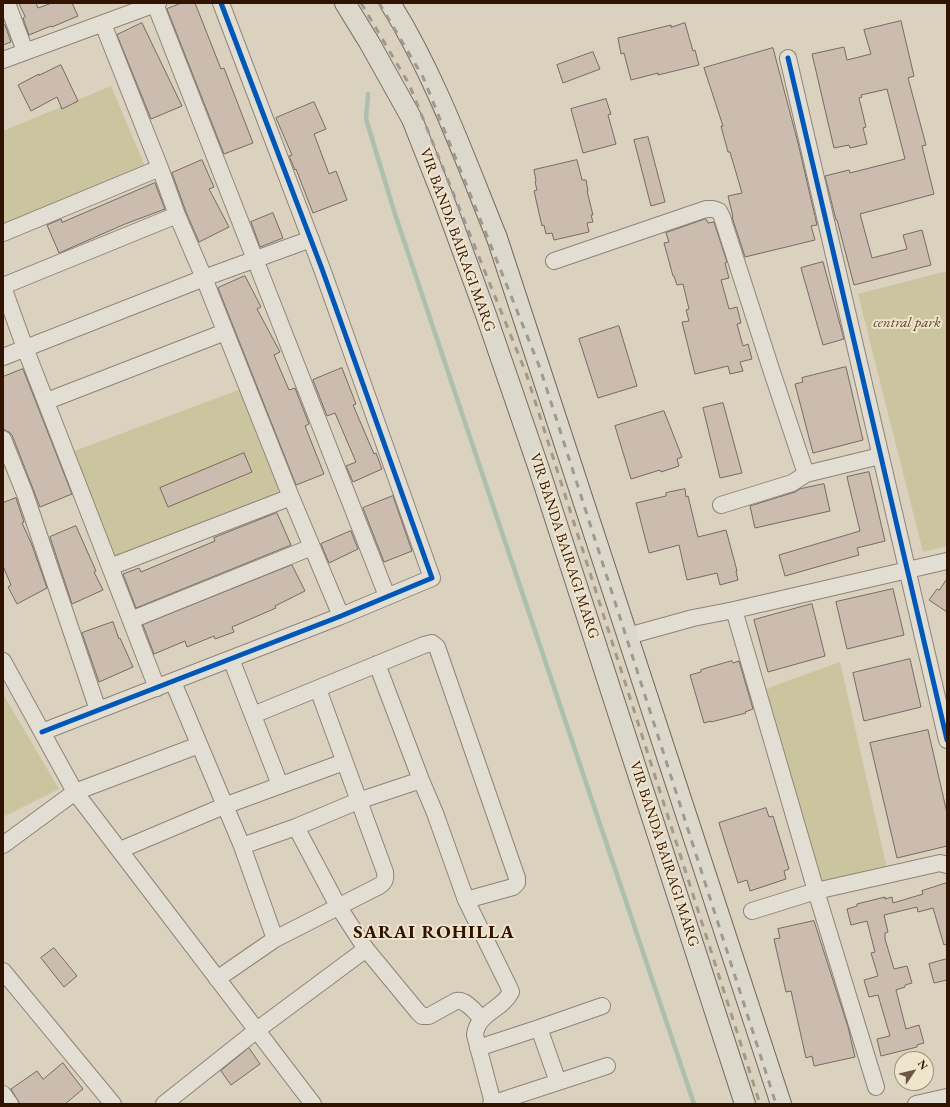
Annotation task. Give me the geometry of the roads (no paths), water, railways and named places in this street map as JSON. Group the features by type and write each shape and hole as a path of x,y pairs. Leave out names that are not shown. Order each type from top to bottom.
{"main road":[{"name":"VIR BANDA BAIRAGI MARG","path":"345,3 369,42 412,119 486,314 542,477 745,1104"},
{"path":"390,3 403,25 442,105 497,238 781,1104"}],"street":[{"path":"7,3 25,51"},
{"path":"42,732 341,616 432,578 311,239 221,3"},
{"path":"3,60 156,4 387,596"},
{"path":"103,24 177,215 341,616"},
{"path":"788,58 947,740"},
{"path":"3,233 160,168"},
{"path":"554,261 706,208 719,211 806,474"},
{"path":"157,688 47,401 25,348 3,287 177,215"},
{"path":"3,357 204,278 311,239"},
{"path":"47,401 225,332"},
{"path":"3,439 25,494 98,710"},
{"path":"721,505 792,483 806,474 880,456"},
{"path":"110,568 292,497"},
{"path":"131,620 312,547"},
{"path":"628,636 693,618 947,561"},
{"path":"734,610 816,891 876,1087"},
{"path":"253,715 424,645 432,643 437,647 517,878 517,883 513,887 466,900"},
{"path":"231,659 280,785"},
{"path":"3,661 76,792 313,1104"},
{"path":"377,664 435,813 466,900 511,992 507,999 482,1019 475,1029 474,1035 492,1104 607,1066"},
{"path":"173,682 242,846 275,938"},
{"path":"218,979 275,938 379,886 386,878 318,689"},
{"path":"3,845 76,792 199,745"},
{"path":"120,850 224,806 344,762"},
{"path":"242,846 296,827 358,801 421,780"},
{"path":"296,827 338,906 366,949 422,1016 429,1016 460,1000 482,1019"},
{"path":"752,911 816,891 940,863 947,865"},
{"path":"168,1103 257,1030 366,949"},
{"path":"3,971 114,1104"},
{"path":"478,1048 602,1006"},
{"path":"539,1028 558,1082"},
{"path":"3,1094 10,1104"},
{"path":"916,1104 947,1097"}],"waterway":[{"path":"368,94 366,119 395,214 694,1104"}],"railway":[{"path":"361,3 409,84 526,373 760,1104"},
{"path":"379,3 423,77 540,368 776,1104"}],"district":[{"name":"SARAI ROHILLA","path":"434,933"}],"park label":[{"name":"central park","path":"907,323"}]}
